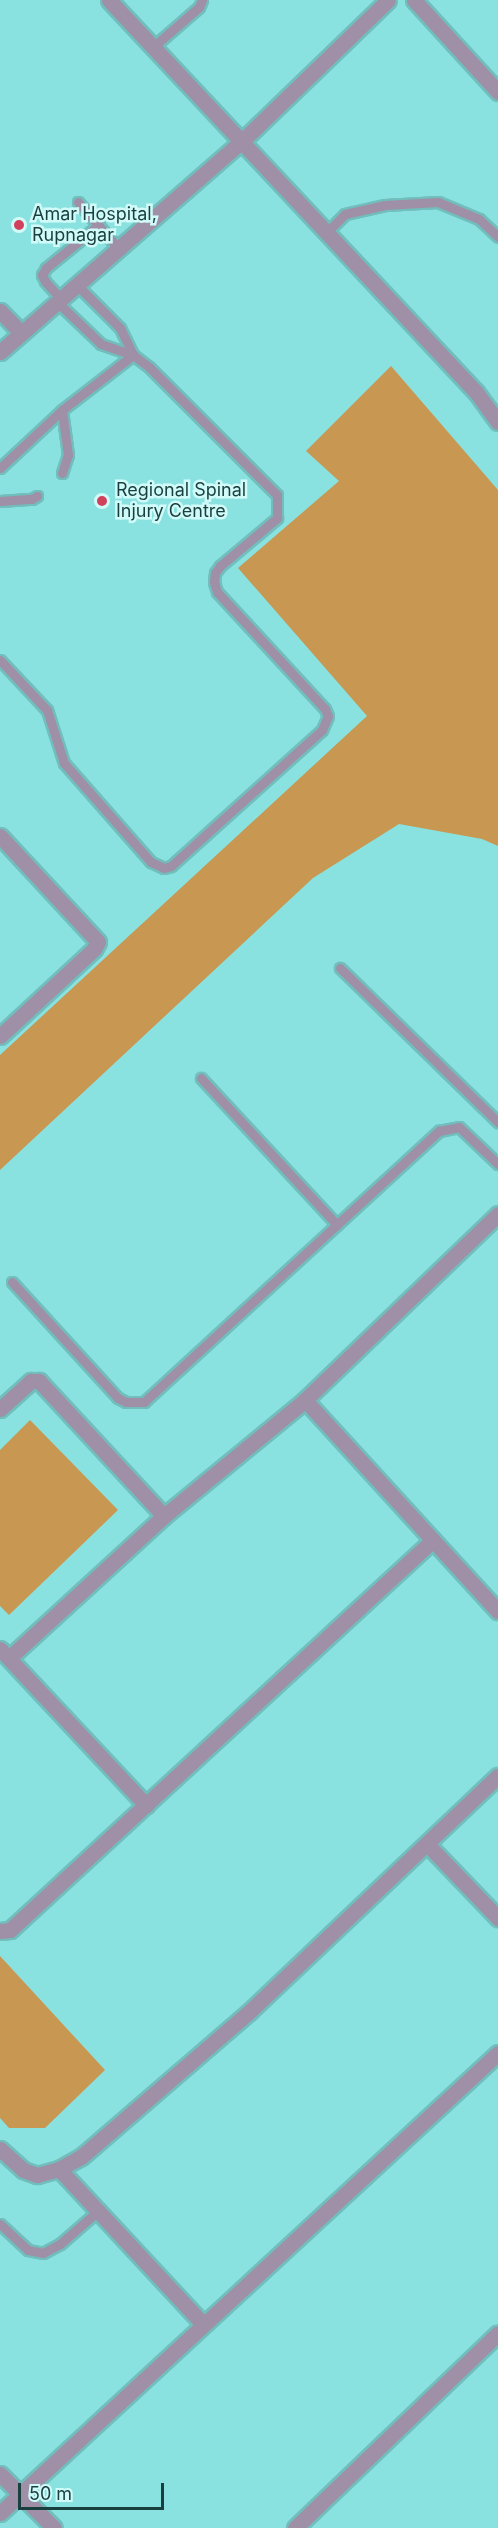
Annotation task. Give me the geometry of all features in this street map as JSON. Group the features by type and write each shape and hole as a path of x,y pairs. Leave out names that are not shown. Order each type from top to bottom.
{"street":[{"path":"109,0 476,392 498,422"},
{"path":"0,352 242,142 388,0"},
{"path":"414,0 498,92"},
{"path":"0,311 21,333"},
{"path":"0,836 98,942 94,949 0,1035"},
{"path":"146,1805 4,1653 164,1516 305,1400 498,1214"},
{"path":"0,1409 31,1381 39,1381 164,1516"},
{"path":"305,1400 498,1611"},
{"path":"0,1931 10,1930 433,1540"},
{"path":"0,2150 23,2170 38,2175 59,2169 81,2157 249,2012 498,1776"},
{"path":"427,1844 498,1918"},
{"path":"0,2513 498,2053"},
{"path":"59,2169 203,2324"},
{"path":"295,2528 498,2333"},
{"path":"0,2474 54,2528"}],"lane":[{"path":"153,47 199,7 202,0"},
{"path":"78,202 119,249"},
{"path":"326,233 345,214 385,205 438,202 479,219 498,237"},
{"path":"0,660 47,710 64,763 151,862 164,868 171,866 326,724 328,716 325,709 217,592 214,582 214,573 220,566 277,518 277,495 149,367 133,355 101,344 59,301 42,275 46,268 99,225"},
{"path":"77,285 120,328 133,355"},
{"path":"0,468 62,410 133,355"},
{"path":"62,410 68,454 62,473"},
{"path":"0,501 32,500 38,496"},
{"path":"340,968 498,1122"},
{"path":"201,1078 337,1225"},
{"path":"12,1281 118,1398 126,1402 144,1401 438,1131 459,1127 496,1159"},
{"path":"0,2224 27,2250 43,2253 60,2244 98,2211"}],"shaded area":[{"path":"391,366 498,490 498,846 482,839 399,824 313,878 0,1170 0,1055 367,716 238,568 339,481 306,451"},
{"path":"30,1420 118,1510 9,1615 0,1606 0,1450"},
{"path":"0,1956 105,2070 45,2128 9,2128 0,2118"}],"place":[{"name":"Amar Hospital, Rupnagar","path":"19,225"},
{"name":"Regional Spinal Injury Centre","path":"102,501"}]}
